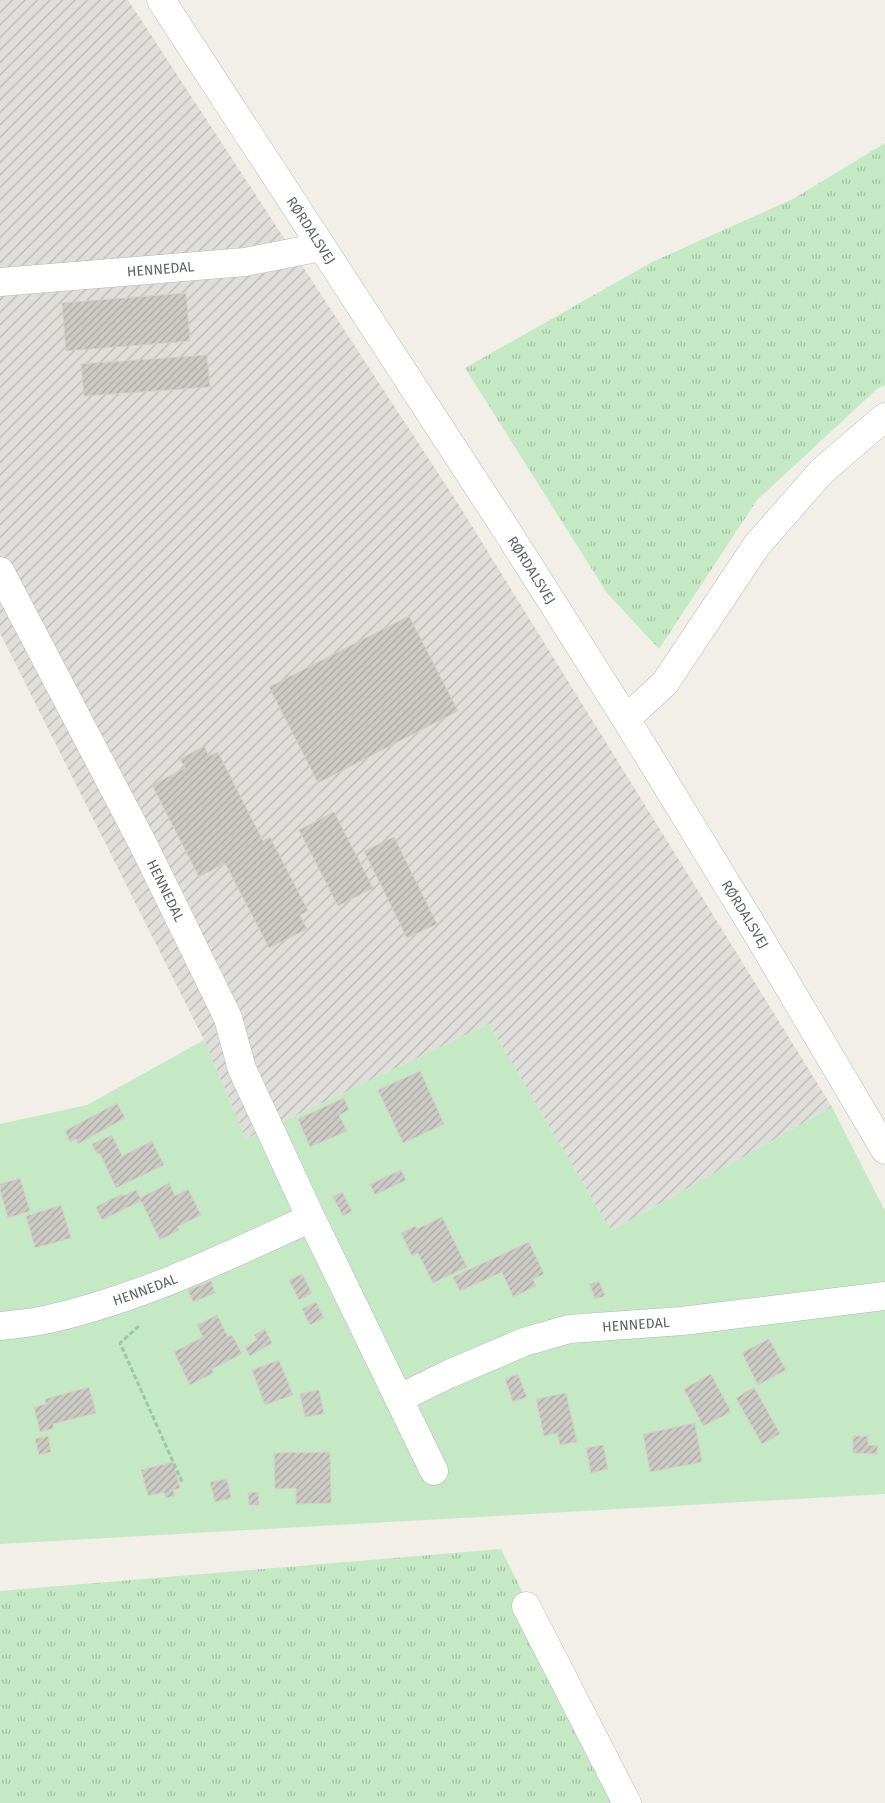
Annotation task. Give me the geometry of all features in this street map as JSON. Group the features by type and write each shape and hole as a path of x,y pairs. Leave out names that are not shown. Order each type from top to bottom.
{"street":[{"name":"RØRDALSVEJ","path":"162,0 507,530 626,719 758,935 885,1150"},
{"name":"HENNEDAL","path":"0,282 245,262 321,247"},
{"path":"626,719 664,683 757,545 822,471 885,417"},
{"name":"HENNEDAL","path":"0,571 144,846 228,1018 242,1069 311,1218 434,1471"},
{"name":"HENNEDAL","path":"0,1326 48,1320 119,1300 182,1276 311,1218"},
{"name":"HENNEDAL","path":"400,1398 449,1374 524,1342 569,1329 682,1321 885,1296"},
{"path":"526,1606 627,1803"}],"path":[{"path":"139,1326 120,1343 183,1484"}],"shaded area":[{"path":"0,0 128,0 457,502 832,1107 611,1231 489,1024 246,1139 204,1040 0,633"}],"green space":[{"path":"885,143 885,385 877,389 757,500 659,649 607,593 465,368 652,262 793,199"},
{"path":"489,1024 611,1231 832,1107 885,1211 885,1494 0,1544 0,1124 87,1105 204,1040 246,1139"},
{"path":"501,1549 627,1803 0,1803 0,1591"}],"building":[{"path":"186,293 190,341 66,351 62,303"},
{"path":"207,355 210,387 84,396 81,364"},
{"path":"409,616 458,711 318,783 269,687"},
{"path":"204,746 209,756 218,752 263,841 270,837 308,911 300,915 307,929 269,948 225,863 199,877 152,785 185,768 180,759"},
{"path":"334,812 373,888 338,906 299,830"},
{"path":"394,837 437,924 407,938 364,851"},
{"path":"420,1071 444,1124 403,1143 378,1090"},
{"path":"344,1098 349,1110 339,1115 347,1131 310,1147 298,1119"},
{"path":"117,1103 125,1118 78,1144 76,1139 70,1142 65,1131"},
{"path":"112,1135 122,1156 152,1141 164,1165 116,1188 100,1153 97,1154 92,1144"},
{"path":"401,1170 406,1180 375,1195 370,1184"},
{"path":"20,1178 30,1211 8,1218 0,1184"},
{"path":"169,1183 175,1196 188,1189 201,1215 177,1227 179,1230 160,1240 141,1201 102,1220 96,1207 122,1194 123,1196 136,1190 140,1198"},
{"path":"342,1192 352,1211 343,1216 333,1197"},
{"path":"61,1205 71,1238 35,1248 26,1216"},
{"path":"442,1217 467,1267 433,1283 418,1253 412,1256 401,1233 415,1226 417,1229"},
{"path":"529,1242 544,1274 533,1279 536,1286 513,1297 502,1272 460,1291 453,1277"},
{"path":"302,1274 312,1293 299,1300 289,1280"},
{"path":"211,1281 215,1293 193,1302 188,1290"},
{"path":"599,1281 605,1296 595,1299 590,1284"},
{"path":"316,1302 324,1318 310,1325 302,1309"},
{"path":"217,1315 228,1337 232,1335 242,1354 212,1369 213,1373 190,1385 174,1352 203,1337 197,1325"},
{"path":"265,1329 272,1343 250,1356 245,1347 257,1340 254,1335"},
{"path":"769,1339 786,1370 758,1385 742,1353"},
{"path":"279,1360 293,1395 265,1405 252,1370"},
{"path":"518,1374 527,1397 513,1402 505,1379"},
{"path":"711,1374 731,1412 703,1426 684,1389"},
{"path":"89,1387 96,1413 53,1424 54,1428 40,1432 34,1407 46,1404 45,1399"},
{"path":"754,1387 780,1434 762,1444 736,1398"},
{"path":"319,1390 324,1414 305,1417 300,1394"},
{"path":"566,1393 577,1442 560,1445 557,1433 544,1436 536,1399"},
{"path":"695,1423 702,1462 650,1472 643,1434"},
{"path":"48,1436 51,1452 39,1455 35,1439"},
{"path":"853,1436 868,1436 868,1445 878,1446 877,1454 853,1453"},
{"path":"603,1445 608,1469 591,1473 586,1448"},
{"path":"330,1452 331,1503 296,1504 296,1488 275,1489 274,1453"},
{"path":"173,1462 180,1488 173,1490 175,1496 166,1498 164,1492 148,1496 141,1470"},
{"path":"227,1479 231,1498 215,1502 210,1482"},
{"path":"258,1492 259,1505 249,1505 248,1493"}]}
